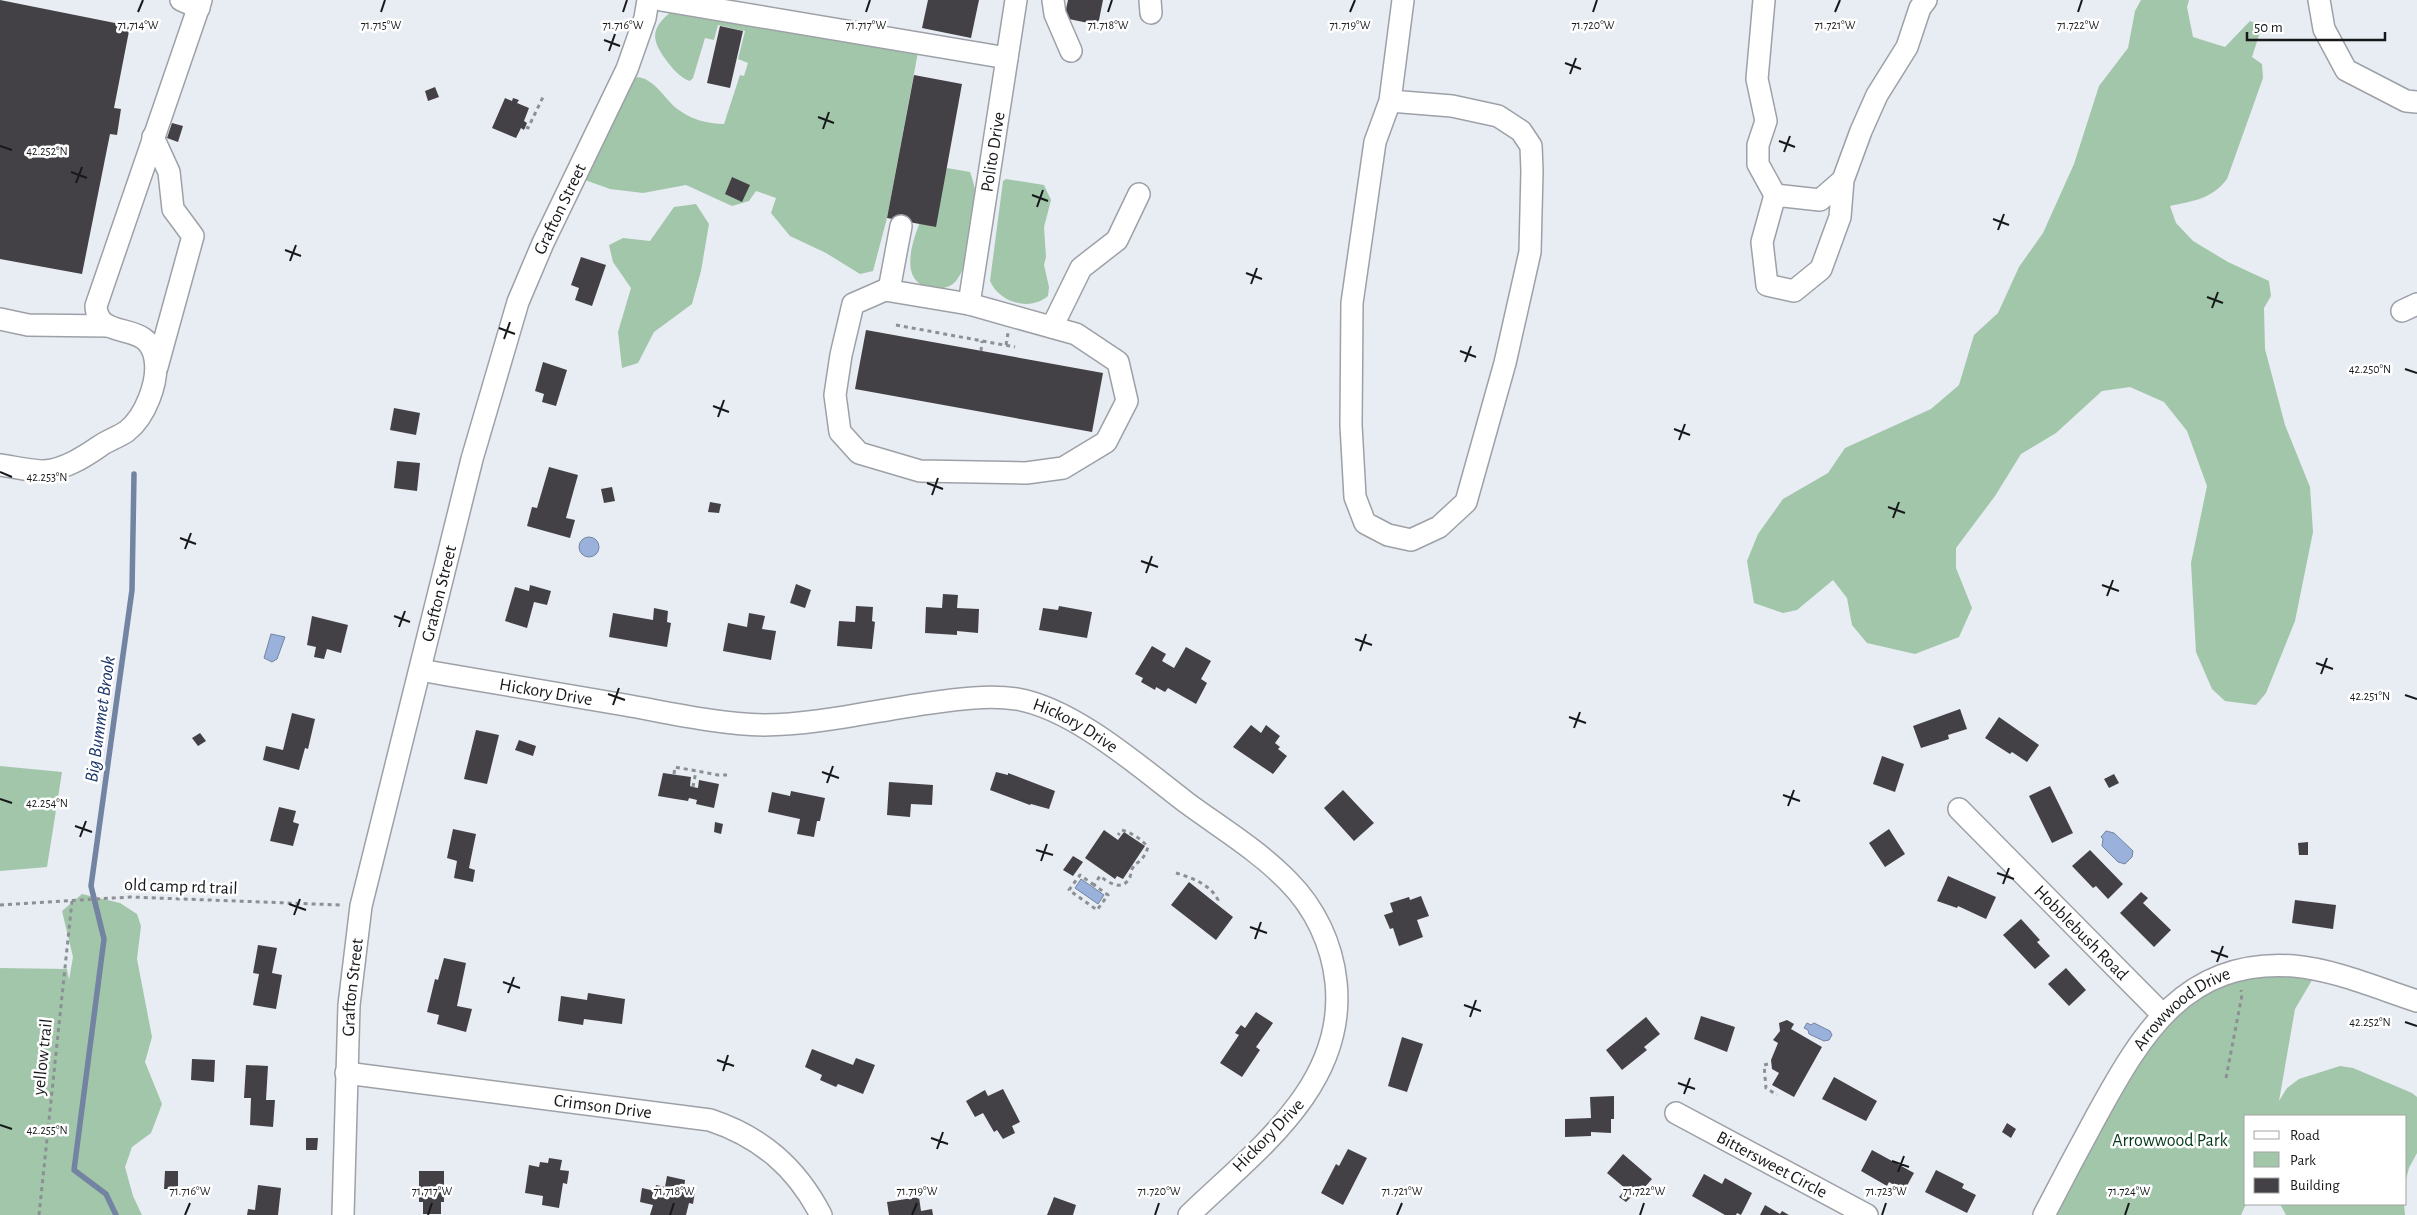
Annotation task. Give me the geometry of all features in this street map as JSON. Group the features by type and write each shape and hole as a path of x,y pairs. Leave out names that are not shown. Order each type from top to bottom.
{"street":[{"name":"Grafton Street","path":"342,1215 350,999 361,906 479,432 518,302 542,243 627,69 640,35 648,0"},
{"path":"661,0 1007,58"},
{"name":"Polito Drive","path":"969,304 1016,0"},
{"path":"1053,0 1055,14 1070,52"},
{"path":"1390,101 1452,106 1498,116 1521,131 1531,146 1530,252 1505,363 1466,502 1439,528 1411,540 1388,535 1365,523 1355,497 1352,425 1352,303 1375,142 1390,101 1403,0"},
{"path":"1764,0 1758,79 1766,121 1758,145 1758,164 1775,195 1762,242 1767,285 1794,291 1821,268 1840,216 1844,180 1876,95 1907,46 1920,8 1926,0"},
{"path":"2319,0 2324,29 2346,70 2406,101 2417,102"},
{"path":"108,326 99,318 96,306 153,137 194,3"},
{"path":"0,465 46,470 72,463 127,431 140,415 151,390 193,236 173,209 169,172 153,137"},
{"path":"1775,195 1820,200 1844,180"},
{"path":"1052,327 1081,268 1117,240 1139,194"},
{"path":"889,290 902,226"},
{"path":"884,290 889,290 969,304 1076,334 1118,362 1127,401 1106,442 1063,468 1026,473 920,471 859,454 840,432 835,395 841,355 853,304 884,290"},
{"path":"0,319 28,325 108,326 140,336 150,344 155,360 151,390"},
{"name":"Hickory Drive","path":"420,670 705,719 765,725 800,722 951,700 1018,699 1061,714 1098,737 1287,879 1314,914 1324,933 1335,972 1337,1012 1334,1032 1321,1070 1311,1088 1286,1120 1188,1215"},
{"name":"Hobblebush Road","path":"1959,809 2162,1014"},
{"name":"Arrowwood Drive","path":"2044,1215 2127,1060 2144,1035 2162,1014 2180,1000 2218,978 2267,967 2293,966 2318,970 2417,1001"},
{"name":"Crimson Drive","path":"346,1073 710,1120 750,1137 768,1149 799,1179 821,1215"},
{"name":"Bittersweet Circle","path":"1676,1113 1867,1215"}],"path":[{"path":"526,127 528,128 544,95"},
{"path":"896,326 1016,347"},
{"path":"981,351 982,341"},
{"path":"674,774 675,767 727,775"},
{"path":"694,787 696,771"},
{"path":"1094,885 1100,876 1111,884 1120,886 1127,882 1132,867 1145,856 1148,847 1122,830 1118,835"},
{"path":"1176,873 1196,881 1210,890 1218,900 1217,904"},
{"path":"1080,875 1094,885 1108,895 1097,910 1069,890 1080,875"},
{"name":"old camp rd trail","path":"0,905 130,897 361,906"},
{"name":"yellow trail","path":"39,1215 72,901"},
{"path":"2226,1078 2242,994 2240,985"},
{"path":"1768,1064 1764,1065 1766,1088 1776,1095"}],"green space":[{"path":"2141,0 2189,0 2187,7 2193,37 2225,47 2250,21 2258,24 2260,32 2252,57 2262,64 2263,78 2227,179 2215,191 2202,198 2170,206 2176,223 2193,241 2228,262 2269,281 2271,296 2264,308 2265,349 2285,425 2310,487 2313,532 2295,621 2266,693 2256,705 2225,701 2212,689 2196,652 2191,563 2207,486 2187,431 2164,402 2130,387 2102,391 2056,433 2021,454 1995,496 1956,548 1956,568 1972,608 1959,637 1915,654 1867,643 1852,625 1847,598 1833,580 1797,610 1783,613 1754,603 1747,561 1758,534 1783,499 1828,473 1845,448 1931,409 1959,385 1974,335 1998,313 2019,267 2043,233 2074,164 2099,86 2128,48 2135,11"},
{"path":"672,11 918,52 887,218 873,271 860,274 826,253 790,236 771,213 776,198 756,191 749,201 732,206 686,185 643,193 610,189 585,180 633,78 639,77 651,83 676,108 687,115 705,122 724,124 740,75 744,76 748,63 738,59 745,31 718,25 714,40 705,38 693,78 690,81 681,76 671,66 656,43 655,36 659,24"},
{"path":"947,168 970,172 975,195 963,269 952,285 945,288 934,288 927,287 915,279 910,266 912,250 924,212"},
{"path":"1006,179 1044,185 1051,200 1044,227 1046,257 1044,265 1049,287 1048,296 1032,303 1024,304 1007,299 994,288 990,281 1003,181"},
{"path":"696,204 709,224 701,271 692,304 654,332 638,363 622,368 618,332 631,288 613,262 609,245 623,238 650,241 674,207"},
{"path":"0,766 62,772 47,867 0,871"},
{"path":"82,894 120,903 137,914 141,926 137,959 152,1037 145,1062 162,1104 151,1133 132,1147 125,1167 133,1196 142,1215 0,1215 0,968 67,969 69,980 73,957 62,911"},
{"name":"Arrowwood Park","path":"2318,970 2295,1009 2279,1101 2287,1088 2299,1079 2340,1066 2353,1068 2412,1093 2417,1097 2417,1153 2407,1175 2407,1115 2244,1115 2244,1205 2246,1205 2241,1215 2044,1215 2162,1014 2241,971"},
{"path":"2281,1205 2404,1205 2405,1215 2286,1215"}],"water":[{"path":"589,537 596,540 599,547 596,554 589,557 582,554 579,547 582,540"},
{"path":"271,634 285,637 277,659 272,662 264,658"},
{"path":"2106,831 2114,833 2133,851 2132,857 2125,864 2118,862 2102,846 2103,839 2101,837"},
{"path":"1081,879 1104,895 1098,904 1075,888"},
{"path":"1807,1023 1811,1025 1814,1023 1830,1031 1832,1035 1829,1040 1824,1041 1809,1034 1808,1030 1804,1028"}],"building":[{"path":"0,0 130,26 114,108 121,109 117,135 110,134 82,274 0,259"},
{"path":"928,0 979,0 971,38 922,28"},
{"path":"1068,0 1103,0 1098,25 1064,18"},
{"path":"720,26 743,31 730,88 707,83"},
{"path":"914,75 962,84 936,227 887,218"},
{"path":"435,87 439,97 428,101 425,91"},
{"path":"505,98 512,101 513,98 519,100 517,103 529,108 524,121 527,123 524,130 521,128 516,138 492,128"},
{"path":"172,123 183,126 178,142 167,138"},
{"path":"732,177 750,185 742,202 725,194"},
{"path":"581,257 606,265 592,306 575,300 579,288 571,285"},
{"path":"866,330 1103,373 1092,432 855,389"},
{"path":"543,362 567,370 556,406 542,402 544,394 535,391"},
{"path":"394,408 420,413 416,435 390,430"},
{"path":"397,461 420,463 417,491 394,488"},
{"path":"549,467 578,475 566,518 575,520 570,538 527,526 532,507 537,508"},
{"path":"612,487 615,501 604,503 601,489"},
{"path":"710,502 721,504 719,513 708,512"},
{"path":"796,584 811,590 805,608 790,603"},
{"path":"530,585 551,591 547,605 534,602 527,628 505,621 515,587 529,591"},
{"path":"943,594 958,595 957,608 979,609 978,633 957,631 957,635 925,633 926,607 942,608"},
{"path":"856,606 873,607 872,621 875,622 872,649 837,646 839,621 855,622"},
{"path":"1059,606 1092,612 1087,638 1039,630 1043,608 1058,610"},
{"path":"654,608 668,611 667,622 671,623 667,647 609,637 613,613 653,620"},
{"path":"749,613 765,616 762,629 776,631 771,660 723,651 728,623 747,627"},
{"path":"312,616 348,625 341,653 327,649 324,659 314,657 316,647 307,645"},
{"path":"1152,646 1166,654 1162,661 1174,668 1186,647 1211,661 1201,679 1207,683 1196,704 1168,688 1165,692 1156,687 1155,690 1141,682 1143,678 1135,674"},
{"path":"1960,709 1967,729 1948,735 1949,739 1921,748 1913,726"},
{"path":"292,713 315,719 308,749 305,748 299,770 263,760 266,746 283,750"},
{"path":"1999,717 2039,745 2027,762 1985,738"},
{"path":"1251,725 1261,733 1266,725 1280,736 1275,743 1280,747 1278,749 1287,756 1273,774 1233,747"},
{"path":"476,730 499,735 487,784 464,779"},
{"path":"200,733 206,741 198,746 192,738"},
{"path":"519,740 536,746 533,756 515,750"},
{"path":"1882,756 1904,764 1895,792 1873,784"},
{"path":"996,772 1008,775 1008,773 1055,791 1049,809 1030,805 990,790"},
{"path":"663,773 691,777 690,786 698,788 699,780 719,784 714,808 696,804 697,800 689,798 688,801 658,796"},
{"path":"2114,774 2119,783 2109,788 2104,779"},
{"path":"889,782 933,785 932,805 911,804 910,817 887,815"},
{"path":"2050,786 2073,833 2052,843 2029,796"},
{"path":"1343,790 1374,823 1354,841 1324,808"},
{"path":"791,791 825,798 814,837 797,834 800,819 768,812 772,792 790,796"},
{"path":"279,807 296,811 293,822 299,824 293,846 270,841"},
{"path":"715,822 723,824 721,834 714,832"},
{"path":"453,829 476,834 469,868 475,870 473,882 454,878 457,861 447,858"},
{"path":"1889,829 1905,854 1885,867 1869,843"},
{"path":"1104,830 1118,840 1124,832 1145,846 1123,879 1117,876 1115,879 1085,858"},
{"path":"2308,842 2308,855 2299,855 2298,843"},
{"path":"2090,850 2123,884 2108,899 2096,886 2093,888 2072,866"},
{"path":"1073,856 1083,862 1073,876 1063,870"},
{"path":"1948,876 1996,897 1986,919 1958,906 1957,908 1937,901"},
{"path":"1189,882 1233,917 1216,940 1171,905"},
{"path":"2141,892 2148,898 2143,903 2171,930 2154,947 2120,913"},
{"path":"1421,896 1429,916 1417,920 1423,937 1399,946 1393,928 1390,929 1384,915 1393,912 1390,903 1409,897 1410,900"},
{"path":"2295,900 2336,905 2333,929 2292,923"},
{"path":"2021,919 2040,940 2037,942 2050,956 2035,969 2003,935"},
{"path":"258,945 277,948 272,973 282,975 276,1009 253,1005 259,974 253,973"},
{"path":"444,958 466,963 457,1006 472,1009 466,1032 437,1024 439,1015 427,1012 435,979 438,980"},
{"path":"2066,968 2086,990 2069,1006 2048,984"},
{"path":"588,993 625,999 622,1024 584,1019 583,1025 558,1021 561,996 587,1000"},
{"path":"1256,1012 1273,1023 1256,1047 1260,1050 1242,1077 1220,1063 1239,1035 1235,1033 1241,1025 1245,1028"},
{"path":"1701,1016 1735,1027 1727,1052 1694,1039"},
{"path":"1646,1017 1660,1034 1644,1047 1647,1050 1622,1070 1606,1050"},
{"path":"1787,1020 1794,1024 1791,1029 1822,1047 1794,1097 1772,1085 1779,1073 1772,1069 1771,1060 1778,1043 1773,1040 1780,1031 1779,1023"},
{"path":"1402,1037 1423,1044 1407,1092 1388,1086"},
{"path":"812,1049 853,1065 856,1058 875,1065 863,1094 838,1084 836,1087 820,1080 822,1075 805,1067"},
{"path":"192,1059 215,1060 214,1082 191,1080"},
{"path":"246,1065 268,1066 266,1100 275,1100 273,1127 250,1125 251,1098 244,1098"},
{"path":"1834,1077 1877,1101 1866,1121 1822,1099"},
{"path":"1003,1089 1020,1122 1012,1126 1015,1133 1003,1139 997,1130 994,1132 983,1113 975,1117 966,1101 985,1090 988,1096"},
{"path":"1614,1096 1614,1119 1611,1119 1611,1133 1591,1132 1591,1136 1565,1137 1565,1119 1591,1118 1590,1097"},
{"path":"2007,1123 2016,1129 2011,1138 2002,1132"},
{"path":"306,1138 318,1138 317,1150 306,1150"},
{"path":"1348,1149 1367,1158 1343,1205 1321,1193 1336,1164 1339,1166"},
{"path":"1872,1150 1914,1173 1904,1191 1889,1182 1887,1186 1861,1171"},
{"path":"1623,1154 1652,1179 1636,1197 1633,1195 1626,1202 1619,1197 1626,1189 1607,1173"},
{"path":"549,1158 562,1160 560,1170 569,1171 567,1184 563,1183 559,1208 542,1205 543,1196 525,1193 529,1165 539,1167 540,1162 548,1163"},
{"path":"1936,1170 1964,1184 1962,1188 1976,1195 1967,1213 1925,1192"},
{"path":"165,1171 178,1171 178,1189 164,1189"},
{"path":"419,1171 444,1171 444,1202 441,1202 441,1214 423,1214 423,1202 419,1202"},
{"path":"1704,1174 1722,1184 1725,1178 1752,1193 1741,1215 1737,1213 1736,1215 1725,1215 1692,1196"},
{"path":"667,1176 685,1180 684,1189 695,1191 693,1204 689,1203 686,1215 650,1215 653,1205 640,1202 642,1188 655,1191 656,1185 665,1187"},
{"path":"258,1185 281,1188 278,1215 247,1215 248,1209 255,1210"},
{"path":"919,1197 921,1211 932,1209 933,1215 889,1215 887,1202"},
{"path":"1054,1197 1076,1205 1073,1215 1047,1215"},
{"path":"1765,1205 1780,1214 1782,1211 1789,1215 1760,1215"}],"waterway":[{"name":"Big Bummet Brook","path":"116,1215 106,1194 74,1170 104,939 91,886 132,590 134,474"}]}
